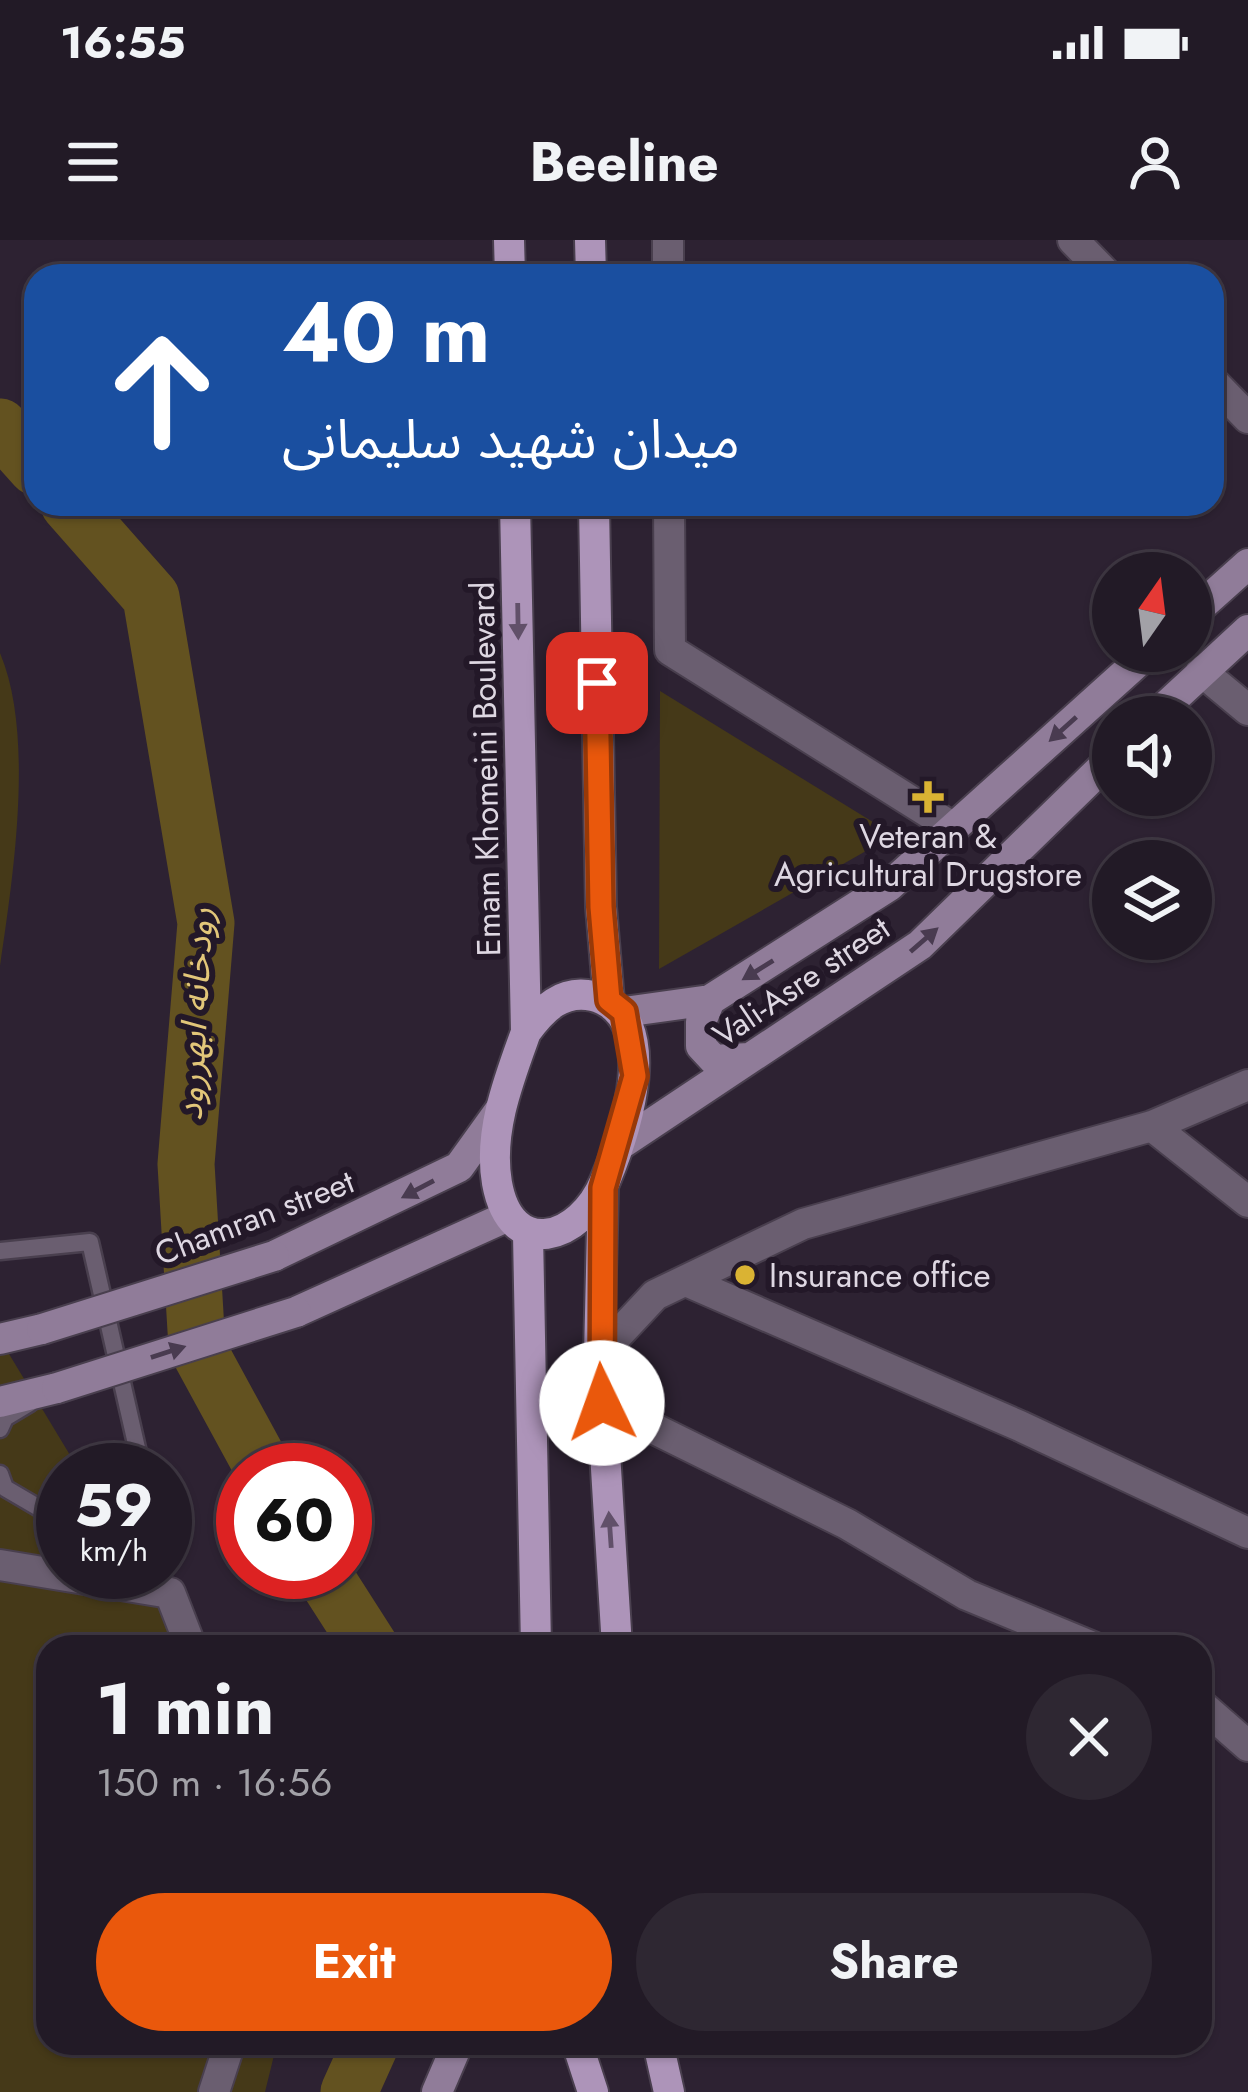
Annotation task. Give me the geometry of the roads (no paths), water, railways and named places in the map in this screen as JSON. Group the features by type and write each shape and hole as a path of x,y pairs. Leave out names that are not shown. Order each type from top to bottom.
{"main road":[{"name":"Emam Khomeini Boulevard","path":"515,516 526,1032"},
{"path":"594,516 601,907 616,1006 635,1076 603,1188 599,1355 616,1635"},
{"path":"1212,596 1248,564"},
{"path":"1212,661 1248,630"},
{"path":"535,1635 517,1226 496,1180 500,1110 526,1032 558,999 579,993 616,1006 710,1000 890,886 1126,672"},
{"path":"1175,696 1200,672"},
{"name":"Vali-Asre street","path":"618,1146 920,945 1092,777"},
{"path":"710,1000 701,1022 701,1046 714,1060 731,1062 754,1056"},
{"name":"Chamran street","path":"0,1339 274,1256 459,1167 500,1110"},
{"path":"0,1402 296,1312 517,1226 550,1236 566,1228 603,1188"},
{"path":"437,2092 453,2055"},
{"path":"581,2055 592,2092"},
{"path":"661,2055 669,2092"}],"street":[{"path":"1073,240 1096,264"},
{"path":"1224,393 1248,418"},
{"path":"669,516 670,650 952,826"},
{"path":"1202,672 1248,710"},
{"path":"599,1355 655,1295 803,1224 1152,1126 1248,1085"},
{"path":"1152,1126 1248,1202"},
{"path":"686,1281 1020,1426 1248,1533"},
{"path":"602,1403 847,1524 967,1595 1065,1635"},
{"path":"0,1565 36,1569"},
{"path":"174,1599 186,1635"},
{"path":"1212,1714 1248,1746"},
{"path":"214,2092 226,2055"}],"lane":[{"path":"0,1251 90,1242 136,1443"},
{"path":"0,1429 5,1418 57,1388"},
{"path":"0,1474 5,1488 36,1506"}],"waterway":[{"name":"رودخانه ابهررود","path":"0,427 24,454"},
{"name":"رودخانه ابهررود","path":"80,516 151,597 206,923 186,1164 197,1347 249,1443"},
{"name":"رودخانه ابهررود","path":"339,1599 362,1635"},
{"name":"رودخانه ابهررود","path":"349,2092 366,2055"}],"place":[{"name":"Veteran & Agricultural Drugstore","path":"928,797"},
{"name":"Insurance office","path":"745,1275"}]}
